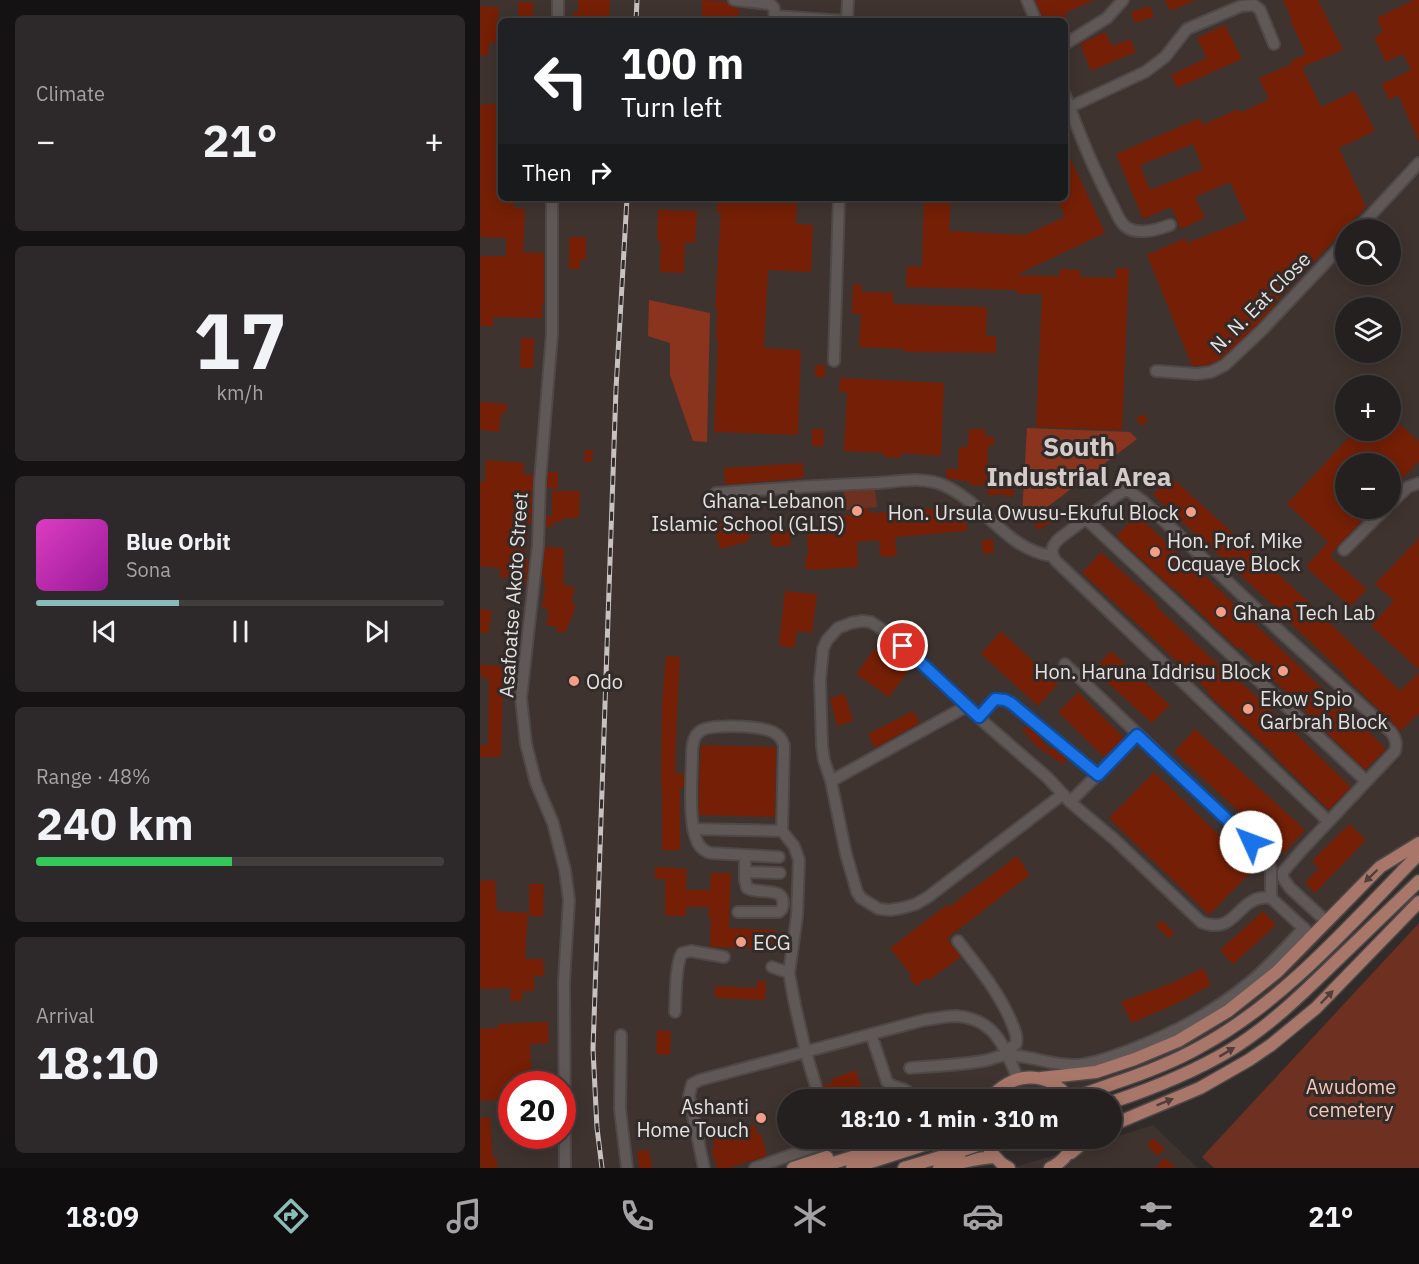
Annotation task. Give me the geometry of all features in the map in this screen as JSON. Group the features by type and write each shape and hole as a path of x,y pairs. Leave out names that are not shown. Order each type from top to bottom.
{"main road":[{"path":"999,1089 1027,1077 1041,1078 1096,1072 1178,1041 1228,1011 1277,972 1308,932 1326,921 1380,867 1419,843"},
{"path":"1098,1089 1153,1070 1200,1047 1249,1016 1304,970 1419,854"},
{"path":"1122,1098 1160,1085 1206,1064 1258,1031 1301,995 1419,882"},
{"path":"1122,1121 1200,1088 1242,1065 1271,1045 1316,1008 1419,902"},
{"path":"1041,1078 1060,1089"},
{"path":"793,1168 851,1149"},
{"path":"817,1168 878,1149"},
{"path":"852,1168 912,1149"},
{"path":"904,1168 964,1149"},
{"path":"989,1149 1002,1164"},
{"path":"1065,1157 1071,1149"},
{"path":"1053,1167 1075,1149"},
{"path":"939,1168 971,1159 1002,1164"}],"street":[{"path":"558,0 558,18"},
{"path":"734,0 770,4 774,8 775,18"},
{"path":"845,18 848,0"},
{"path":"1027,0 1035,18"},
{"path":"1068,42 1107,18 1123,0"},
{"path":"1070,107 1145,72 1165,57 1188,29 1241,6 1254,5 1260,10 1274,44"},
{"path":"1068,102 1108,198 1125,226 1151,231 1170,225"},
{"path":"1367,219 1419,164"},
{"name":"Asafoatse Akoto Street","path":"552,201 552,334 540,481 538,545 521,698 526,744 536,783 553,823 566,870 569,900 564,982 565,1168"},
{"path":"834,361 839,201"},
{"name":"N. N. Eat Close","path":"1156,371 1197,374 1211,372 1225,365 1263,329 1335,253"},
{"path":"716,493 931,481 960,494 1011,539 1028,550 1052,556 1328,821"},
{"path":"1401,494 1408,487 1419,483"},
{"path":"1052,556 1054,543 1067,531 1116,495 1129,491 1391,732 1396,739 1395,751 1328,821 1284,872 1283,878 1290,888 1326,921"},
{"path":"1086,519 1366,781"},
{"path":"1344,550 1375,519"},
{"path":"1006,1053 1054,1064 1080,1065 1109,1058 1139,1046 1185,1025 1241,989 1308,932 1270,898 1262,897 1251,901 1222,925 1210,926 1201,922 1114,839 1066,798 1048,778 879,626 862,621 838,628 827,640 823,649 820,680 824,760 857,892 861,898 879,909 902,908 928,897 1066,798 1098,775 1137,735"},
{"path":"1065,664 1266,857 1272,877 1270,898"},
{"path":"979,717 995,699 1005,700 1098,775"},
{"path":"831,781 967,706"},
{"path":"779,857 711,853 706,852 698,843 693,829 692,745 695,736 700,731 707,728 731,726 755,727 771,730 783,740 782,831 794,846 799,860 797,916 789,973 806,1053 817,1089"},
{"path":"693,829 782,831"},
{"path":"738,912 779,912 783,907 783,897 780,894 747,888 745,855"},
{"path":"745,872 780,873"},
{"path":"910,1068 956,1065 986,1060 1006,1053 1016,1044 1017,1036 1005,1007 958,941"},
{"path":"675,1012 680,955 691,951 724,957"},
{"path":"772,967 789,973"},
{"path":"704,1168 689,1096 692,1084 700,1080 924,1020 955,1016 985,1024 997,1037 1018,1079"},
{"path":"621,1035 620,1109 627,1168"},
{"path":"871,1035 887,1082 901,1089"},
{"path":"755,1168 807,1149"}],"shaded area":[{"path":"480,0 1419,0 1419,837 1276,987 1192,1046 1082,1089 777,1089 777,1149 902,1149 841,1168 480,1168"},
{"path":"649,300 710,313 707,442 693,441 670,375 670,343 648,336"},
{"path":"1027,428 1130,432 1137,439 1030,520 1022,516"},
{"path":"1153,1125 1198,1168 1012,1168 1075,1149 1122,1149 1122,1135"}],"green space":[{"path":"875,488 877,507 846,510 844,491"},
{"name":"Awudome cemetery","path":"1419,923 1419,1168 1214,1168 1202,1157"}],"building":[{"path":"578,0 610,0 609,18 573,18 573,12 578,12"},
{"path":"702,0 727,2 730,6 739,8 738,18 702,18"},
{"path":"1035,0 1094,0 1065,13 1067,18 1048,18 1048,16 1043,18"},
{"path":"1165,0 1196,0 1170,11"},
{"path":"1283,0 1318,0 1343,50 1302,67 1321,107 1355,91 1375,131 1339,148 1366,207 1355,219 1335,219 1335,240 1258,324 1221,359 1209,365 1192,366 1147,255 1185,238 1187,243 1247,220 1230,182 1195,197 1205,218 1181,229 1171,207 1143,219 1116,154 1200,118 1203,125 1238,109 1240,113 1269,99 1259,78 1292,64 1291,61 1306,54 1290,20 1292,19","holes":["1193,144 1203,169 1150,190 1140,165"]},
{"path":"1414,0 1419,0 1419,142 1398,95 1389,100 1382,84 1411,70 1403,54 1386,62 1374,37 1383,32 1377,18"},
{"path":"518,2 533,2 533,18 518,18"},
{"path":"480,6 499,7 496,43 489,43 488,56 480,55"},
{"path":"1150,6 1154,17 1135,23 1131,12"},
{"path":"1225,25 1242,59 1177,88 1171,75 1207,58 1197,38"},
{"path":"1105,32 1112,46 1130,39 1136,52 1091,71 1080,44"},
{"path":"498,103 498,201 514,201 514,208 525,209 523,252 544,253 542,318 493,317 493,326 480,326 480,256 506,256 506,238 480,237 480,105"},
{"path":"1068,153 1105,233 1016,275 1059,276 1060,269 1081,270 1080,277 1116,278 1116,268 1129,268 1122,430 1036,427 1042,294 1017,294 1017,290 906,287 907,266 922,267 924,201 951,201 949,231 1025,235 1065,217 1058,201 1068,201"},
{"path":"718,201 797,201 796,224 813,225 811,272 768,270 764,348 801,350 798,435 714,432 718,339 716,339 717,309 715,308 721,213 717,213"},
{"path":"658,210 697,211 695,243 685,242 684,273 660,272 661,241 657,241"},
{"path":"586,237 586,260 580,260 580,269 569,269 569,238"},
{"path":"853,284 862,285 862,292 893,293 893,304 987,307 986,336 996,336 996,353 904,352 904,349 859,347 861,314 852,314"},
{"path":"521,338 534,338 533,368 520,368"},
{"path":"815,365 825,365 825,377 815,377"},
{"path":"840,378 944,383 941,456 901,453 901,458 884,457 884,453 844,451 847,392 839,392"},
{"path":"480,402 507,404 506,413 501,413 499,432 480,430"},
{"path":"1144,414 1148,421 1141,426 1136,418"},
{"path":"1401,425 1419,442 1419,461 1401,480 1401,453 1335,453 1335,519 1364,519 1330,556 1367,589 1350,607 1306,567 1328,542 1287,504 1346,441 1401,441"},
{"path":"812,429 824,429 823,447 812,446"},
{"path":"969,429 985,429 985,436 994,437 994,446 988,445 987,477 1013,475 1014,496 1006,497 1005,494 988,496 987,485 971,486 970,482 946,478 947,468 958,470 959,447 968,446"},
{"path":"585,450 593,450 592,462 584,462"},
{"path":"486,460 524,463 523,474 533,474 531,524 528,524 528,538 525,538 525,558 529,558 526,585 522,585 522,591 512,592 512,578 499,577 500,568 480,566 480,482 485,481"},
{"path":"803,463 804,478 725,485 724,468"},
{"path":"548,472 558,472 558,488 547,488"},
{"path":"1170,476 1301,595 1400,691 1419,672 1419,713 1401,731 1283,614 1153,495"},
{"path":"552,491 580,491 579,518 562,518 562,522 553,522 553,527 546,527 546,516 552,516"},
{"path":"963,506 967,531 896,537 897,556 880,556 879,540 857,542 858,567 806,570 807,530 835,529 834,516 855,514 864,509 872,513"},
{"path":"1045,514 1050,523 1039,530 1033,522"},
{"path":"1137,515 1202,576 1203,574 1386,749 1365,770 1240,647 1238,649 1116,536"},
{"path":"745,516 751,538 747,539 747,542 720,549 713,523"},
{"path":"789,529 791,545 772,547 770,530"},
{"path":"1419,538 1419,670 1371,626 1394,601 1375,584"},
{"path":"993,539 994,553 983,554 982,540"},
{"path":"545,547 564,548 563,584 575,588 571,604 576,604 565,633 556,631 557,627 546,625 549,610 542,608 545,589 544,577 542,577"},
{"path":"1101,552 1158,604 1156,606 1227,673 1229,671 1351,787 1329,810 1275,755 1082,573"},
{"path":"785,591 817,594 812,633 797,631 794,648 779,646"},
{"path":"480,609 492,611 488,634 480,632"},
{"path":"1001,631 1058,684 1038,706 981,654"},
{"path":"875,648 908,671 889,697 856,674"},
{"path":"1111,651 1170,705 1152,723 1094,670"},
{"path":"503,656 518,656 517,668 513,668 513,675 508,675 508,683 503,683 501,757 480,757 480,745 488,745 489,679 483,679 483,675 480,675 480,665 503,666"},
{"path":"666,656 680,657 675,773 684,774 684,788 680,788 680,850 662,850 662,704"},
{"path":"1078,692 1124,738 1104,757 1058,712"},
{"path":"845,694 853,721 837,726 830,698"},
{"path":"913,711 920,723 875,748 868,734"},
{"path":"1027,726 1036,733 1049,750 1052,747 1067,759 1063,764 1036,746 1022,729"},
{"path":"1195,729 1305,830 1284,853 1174,752"},
{"path":"701,745 776,747 775,817 699,815"},
{"path":"1154,772 1254,869 1209,915 1109,818"},
{"path":"1349,824 1366,840 1315,893 1305,883 1319,868 1312,861"},
{"path":"1017,856 1030,875 947,938 961,957 929,980 927,978 916,986 909,977 911,975 890,948"},
{"path":"655,867 687,869 686,890 710,890 711,873 731,873 729,928 776,930 776,949 710,947 709,907 686,907 686,916 665,916 665,879 655,879"},
{"path":"495,880 497,911 528,913 525,959 543,959 544,976 534,976 534,991 522,991 522,1001 510,1001 511,988 480,989 480,881"},
{"path":"529,884 544,884 543,917 529,916"},
{"path":"1263,911 1276,925 1233,964 1220,950"},
{"path":"1161,920 1174,932 1169,939 1156,926"},
{"path":"1203,968 1211,985 1180,1002 1132,1023 1121,1002 1172,983"},
{"path":"757,981 766,981 765,1000 715,998 715,986 757,988"},
{"path":"548,1022 549,1043 530,1044 531,1071 498,1071 498,1100 480,1101 480,1029 498,1028 498,1024"},
{"path":"657,1030 671,1031 670,1055 656,1054"},
{"path":"856,1070 862,1089 824,1089 823,1085 833,1082 832,1079"},
{"path":"490,1117 493,1158 497,1158 497,1168 480,1168 480,1118"},
{"path":"755,1125 758,1135 761,1134 767,1156 728,1168 717,1168 711,1148 715,1147 712,1137"},
{"path":"1153,1138 1165,1149 1158,1156 1147,1145"},
{"path":"649,1150 652,1168 639,1168 637,1151"},
{"path":"1165,1158 1176,1168 1155,1168"}],"railway":[{"path":"636,18 637,0"},
{"path":"602,1168 597,1128 593,1049 616,389 627,201"}],"place":[{"name":"Ghana-Lebanon Islamic School (GLIS)","path":"857,511"},
{"name":"Hon. Ursula Owusu-Ekuful Block","path":"1191,512"},
{"name":"Hon. Prof. Mike Ocquaye Block","path":"1155,552"},
{"name":"Ghana Tech Lab","path":"1221,612"},
{"name":"Hon. Haruna Iddrisu Block","path":"1283,671"},
{"name":"Odo","path":"574,681"},
{"name":"Ekow Spio Garbrah Block","path":"1248,709"},
{"name":"ECG","path":"741,942"},
{"name":"Ashanti Home Touch","path":"761,1118"}],"district":[{"name":"South Industrial Area","path":"1079,460"}],"route":[{"path":"903,646 979,717 995,699 1005,700 1098,775 1137,735 1251,842"}]}
